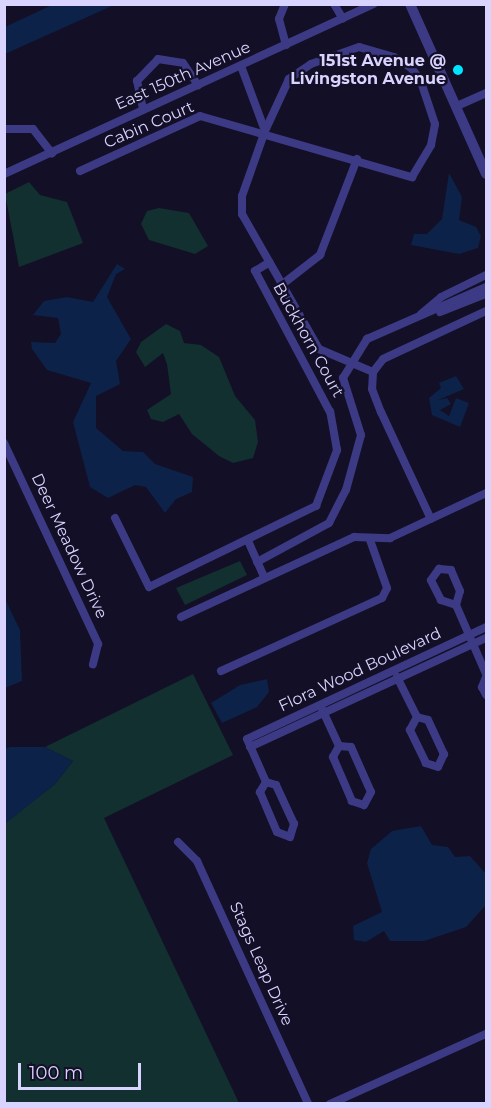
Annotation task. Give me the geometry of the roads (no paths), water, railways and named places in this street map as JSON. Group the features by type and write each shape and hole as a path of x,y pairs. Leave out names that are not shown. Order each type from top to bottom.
{"street":[{"path":"285,4 279,19 286,45"},
{"path":"334,4 343,19"},
{"name":"East 150th Avenue","path":"4,174 374,4"},
{"path":"410,4 486,174"},
{"name":"Cabin Court","path":"80,171 200,116 266,131 412,177 431,146 435,124 420,79 394,57 359,47 311,64 289,79 266,131"},
{"path":"143,110 137,81 158,59 183,63 198,85"},
{"path":"241,66 266,131 242,196 242,214 284,283 319,349 373,372"},
{"path":"457,106 486,93"},
{"path":"4,129 33,129 52,153"},
{"path":"284,283 320,255 357,159"},
{"name":"Buckhorn Court","path":"115,518 149,587 249,543 316,506 337,450 330,412 255,271 270,262"},
{"path":"419,316 441,297 486,275"},
{"path":"257,562 329,523 346,490 361,435 343,378 349,362 367,339 486,287"},
{"path":"419,316 486,294"},
{"path":"431,519 375,397 373,372 383,359 486,311"},
{"name":"Deer Meadow Drive","path":"4,443 98,644 93,664"},
{"path":"181,617 354,537 370,540 390,538 486,493"},
{"path":"221,671 382,598 387,588 370,540"},
{"path":"249,543 264,578"},
{"path":"456,606 441,600 431,580 439,569 451,570 460,591 456,606 486,675 482,687 486,695"},
{"name":"Flora Wood Boulevard","path":"322,710 394,671 486,627"},
{"name":"Flora Wood Boulevard","path":"266,782 249,743 322,710 399,680 486,638"},
{"path":"394,671 417,717 428,720 444,754 438,767 426,764 410,730 417,717"},
{"path":"322,710 339,746"},
{"path":"339,746 351,747 371,792 364,805 352,801 333,757 339,746"},
{"path":"266,782 276,785 294,824 290,837 277,832 260,792 266,782"},
{"name":"Stags Leap Drive","path":"178,842 197,861 308,1104"},
{"path":"330,1104 486,1034"}],"water":[{"path":"54,4 114,5 5,54 5,27"},
{"path":"449,173 462,197 459,220 476,227 481,236 478,248 459,254 411,245 414,234 427,234 442,219"},
{"path":"117,264 125,269 116,274 107,297 131,339 116,361 120,384 96,396 96,428 123,451 143,452 155,464 193,477 192,492 176,499 165,513 146,487 135,485 108,498 90,487 73,422 91,383 47,370 32,349 31,342 55,343 61,334 58,318 33,315 44,301 67,297 93,302"},
{"path":"456,376 464,389 438,400 447,398 451,404 440,410 449,416 456,398 469,403 460,427 432,415 429,398 441,388 439,383"},
{"path":"4,597 20,630 22,681 5,688"},
{"path":"267,679 269,692 257,707 222,723 211,703 240,685"},
{"path":"45,747 73,761 55,784 5,824 5,749"},
{"path":"421,826 432,845 448,847 455,857 470,856 486,874 486,905 466,927 424,941 390,941 384,931 366,942 354,940 353,926 382,912 367,863 371,849 392,831"}],"place":[{"name":"151st Avenue @ Livingston Avenue","path":"458,70"}]}
